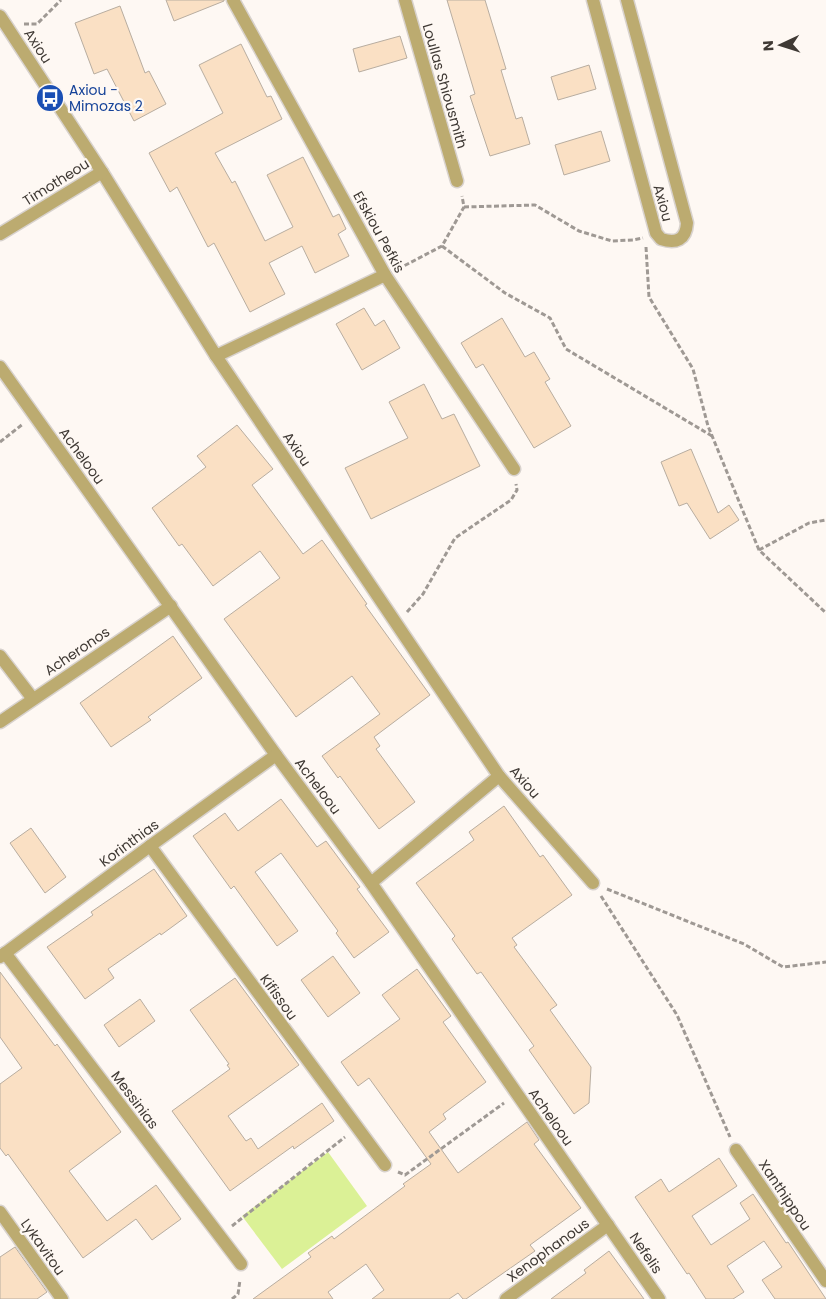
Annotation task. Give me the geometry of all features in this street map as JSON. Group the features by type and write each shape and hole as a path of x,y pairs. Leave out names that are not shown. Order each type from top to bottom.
{"street":[{"name":"Efskiou Pefkis","path":"233,0 385,275 514,469"},
{"name":"Loullas Shiousmith","path":"405,0 457,181"},
{"name":"Axiou","path":"593,0 656,233 661,239 675,242 682,238 686,231 687,223 627,0"},
{"name":"Axiou","path":"2,23 102,172 216,356 499,776 593,883"},
{"name":"Timotheou","path":"0,234 102,172"},
{"path":"216,356 385,275"},
{"name":"Acheloou","path":"0,367 276,755 371,883 608,1225"},
{"name":"Acheronos","path":"0,722 171,606"},
{"path":"0,656 34,699"},
{"name":"Korinthias","path":"3,955 276,755"},
{"path":"371,883 499,776"},
{"name":"Kifissou","path":"150,846 385,1165"},
{"name":"Messinias","path":"3,955 241,1264"},
{"name":"Xanthippou","path":"736,1150 826,1281"},
{"name":"Lykavitou","path":"0,1212 62,1299"},
{"name":"Xenophanous","path":"506,1299 608,1225"},
{"name":"Nefelis","path":"608,1225 659,1299"}],"path":[{"path":"2,23 38,24 61,0"},
{"path":"385,275 442,246 464,207 457,181"},
{"path":"464,207 535,205 579,231 612,241 646,238 649,297 693,369 712,436 759,550 826,613"},
{"path":"442,246 505,292 550,318 566,349 712,436"},
{"path":"0,442 35,416"},
{"path":"397,624 423,594 455,538 511,500 517,490 514,469"},
{"path":"759,550 809,523 826,520"},
{"path":"593,883 744,944 783,967 826,962"},
{"path":"593,883 677,1015 736,1150"},
{"path":"385,1165 405,1175 517,1093"},
{"path":"219,1236 357,1128"},
{"path":"232,1299 238,1294 241,1264"}],"green space":[{"path":"328,1152 367,1206 282,1269 242,1216"}],"building":[{"path":"166,0 224,0 224,1 174,21"},
{"path":"447,0 485,0 506,69 501,70 516,119 522,117 530,144 490,156 470,96 475,94"},
{"path":"120,6 145,73 149,71 166,104 134,121 107,69 94,74 75,23"},
{"path":"400,36 407,58 359,72 353,49"},
{"path":"241,44 267,97 271,96 282,119 215,153 232,183 235,181 265,241 293,227 267,175 303,157 333,217 339,214 346,229 338,234 349,256 315,273 302,246 269,263 285,294 250,312 214,243 208,247 177,187 170,192 149,153 223,113 199,65"},
{"path":"589,65 596,89 558,100 551,77"},
{"path":"601,131 610,161 564,175 555,145"},
{"path":"364,308 375,326 384,320 400,348 362,370 336,324"},
{"path":"502,318 525,357 534,352 550,379 545,382 571,426 534,448 483,364 476,368 461,343"},
{"path":"424,384 442,419 454,414 480,466 371,519 345,468 408,438 389,402"},
{"path":"237,425 273,469 252,485 303,554 322,540 367,604 365,605 430,695 374,737 380,746 376,749 415,802 379,829 340,776 338,778 322,756 380,714 352,676 296,717 224,619 280,578 260,551 213,586 182,544 179,546 152,508 206,467 197,456"},
{"path":"691,449 718,513 729,505 739,520 710,539 687,503 679,506 661,462"},
{"path":"173,636 202,678 148,717 151,720 111,747 80,703"},
{"path":"281,799 317,847 326,841 360,887 357,889 389,932 354,958 336,933 338,931 281,853 255,872 298,931 277,946 234,886 231,889 193,836 225,813 238,831"},
{"path":"504,806 540,857 543,855 572,895 512,938 517,945 514,947 557,1005 550,1010 591,1067 589,1103 574,1114 529,1050 534,1046 481,972 477,974 452,939 455,936 416,883 474,840 469,832"},
{"path":"31,828 66,877 45,893 10,843"},
{"path":"154,869 187,916 108,969 114,978 85,999 47,947 93,915 91,912"},
{"path":"333,956 360,993 328,1017 301,980"},
{"path":"417,969 451,1016 443,1022 486,1082 443,1114 446,1119 429,1132 458,1173 527,1122 539,1140 534,1144 581,1208 530,1245 535,1251 466,1299 463,1299 458,1293 449,1299 372,1299 384,1290 366,1264 328,1292 333,1299 253,1299 311,1257 308,1253 332,1236 334,1239 405,1186 403,1184 431,1164 369,1078 358,1086 341,1062 400,1019 382,995"},
{"path":"0,972 55,1046 57,1044 121,1132 69,1171 107,1221 156,1185 181,1219 152,1240 136,1219 83,1258 8,1154 6,1156 0,1148 0,1084 22,1068 0,1037"},
{"path":"235,978 299,1065 228,1116 246,1141 251,1138 258,1149 322,1103 334,1121 294,1149 293,1146 230,1191 172,1111 230,1069 227,1065 229,1064 190,1010"},
{"path":"140,999 155,1021 119,1047 104,1025"},
{"path":"719,1158 737,1186 692,1216 711,1245 750,1219 740,1203 753,1194 826,1299 775,1299 762,1280 782,1267 764,1241 727,1266 744,1292 733,1299 706,1299 689,1273 687,1274 635,1197 661,1179 669,1192"},
{"path":"15,1247 47,1292 37,1299 0,1299 0,1257"},
{"path":"609,1251 644,1299 551,1299 586,1273 584,1270"}],"place":[{"name":"Axiou - Mimozas 2","path":"50,98"}]}
